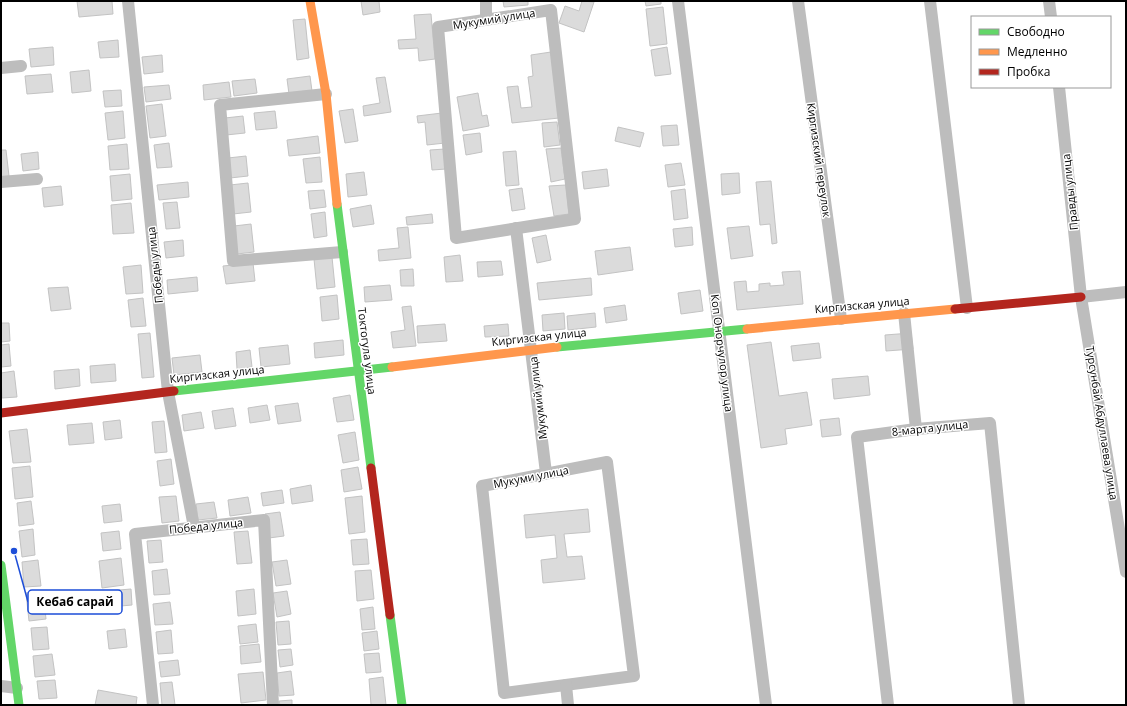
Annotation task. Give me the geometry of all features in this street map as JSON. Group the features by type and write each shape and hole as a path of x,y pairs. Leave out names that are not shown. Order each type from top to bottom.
{"street":[{"name":"Победы улица","path":"128,1 168,392 194,527"},
{"name":"Токтогула улица","path":"310,1 326,94 342,252 402,705"},
{"path":"486,1 486,20"},
{"name":"Коп Онорчулор улица","path":"678,1 766,705"},
{"name":"Киргизский переулок","path":"798,1 840,319"},
{"path":"930,1 967,308"},
{"path":"1049,1 1051,16"},
{"name":"Мукумий улица","path":"551,10 575,220 456,238 438,27 486,20 551,10"},
{"path":"1,68 21,66"},
{"name":"Правды улица","path":"1059,88 1081,297"},
{"path":"326,94 220,105 233,261 342,252"},
{"path":"1,182 37,179"},
{"name":"Мукумий улица","path":"516,228 546,473"},
{"path":"1081,297 1126,292"},
{"name":"Киргизская улица","path":"1,413 168,392 358,372 532,349 1081,297"},
{"name":"Турсунбай Абдуллаева улица","path":"1081,297 1126,572"},
{"path":"904,314 916,429"},
{"name":"8-марта улица","path":"888,705 857,437 916,429 990,423 1019,705"},
{"name":"Мукуми улица","path":"607,462 634,676 566,685 504,693 482,486 607,462"},
{"name":"Победа улица","path":"153,705 135,534 264,520 273,705"},
{"path":"1,565 19,705"},
{"path":"566,685 568,705"},
{"path":"1,686 17,688"}],"building":[{"path":"77,1 112,1 113,14 79,17"},
{"path":"361,1 379,1 380,12 363,15"},
{"path":"503,1 528,1 528,5 504,7"},
{"path":"582,1 594,2 584,32 559,23 565,6 579,11"},
{"path":"645,1 661,1 661,4 646,6"},
{"path":"663,7 667,44 650,46 646,9"},
{"path":"431,14 435,59 419,61 418,48 399,49 398,40 416,39 414,15"},
{"path":"305,19 309,58 297,60 293,20"},
{"path":"118,40 119,57 100,58 98,42"},
{"path":"53,47 54,65 31,67 29,49"},
{"path":"667,47 671,74 655,76 651,50"},
{"path":"551,52 559,118 512,123 507,87 518,86 521,108 532,107 528,77 533,76 531,55"},
{"path":"162,55 163,72 144,74 142,57"},
{"path":"89,70 91,91 72,93 70,72"},
{"path":"51,74 53,92 27,94 25,76"},
{"path":"310,76 312,91 289,94 287,79"},
{"path":"385,77 391,112 364,116 363,106 380,103 376,78"},
{"path":"255,79 257,93 234,96 232,81"},
{"path":"229,82 231,97 204,100 203,85"},
{"path":"169,85 171,99 146,102 144,87"},
{"path":"121,90 122,106 105,107 103,91"},
{"path":"478,93 482,116 487,115 489,126 463,131 457,97"},
{"path":"162,104 166,136 150,138 146,106"},
{"path":"353,109 358,141 345,143 339,111"},
{"path":"123,111 125,138 108,140 105,113"},
{"path":"275,111 277,128 256,130 254,113"},
{"path":"442,113 445,143 427,145 425,122 418,123 417,116"},
{"path":"243,116 245,133 226,135 225,118"},
{"path":"557,122 560,145 544,147 542,123"},
{"path":"677,125 679,145 663,146 661,126"},
{"path":"618,127 644,133 640,147 615,141"},
{"path":"480,133 482,152 466,155 463,135"},
{"path":"318,136 320,153 289,156 287,140"},
{"path":"169,143 172,167 157,168 154,145"},
{"path":"127,144 129,169 110,170 108,146"},
{"path":"561,148 565,179 551,182 546,149"},
{"path":"445,149 446,169 432,170 430,150"},
{"path":"1,150 6,150 9,176 1,177"},
{"path":"516,151 519,185 506,186 503,152"},
{"path":"38,152 39,169 23,171 21,154"},
{"path":"246,156 248,176 230,178 228,158"},
{"path":"320,157 322,182 306,183 303,159"},
{"path":"681,163 685,185 668,187 665,165"},
{"path":"607,169 609,186 584,189 582,172"},
{"path":"364,172 367,195 348,197 346,174"},
{"path":"739,173 740,193 722,195 721,174"},
{"path":"130,174 132,199 112,201 110,176"},
{"path":"771,181 777,243 772,244 770,224 760,225 756,182"},
{"path":"188,182 189,197 159,200 157,185"},
{"path":"248,183 251,212 233,214 230,185"},
{"path":"566,185 569,214 554,216 549,186"},
{"path":"61,186 63,205 44,207 42,188"},
{"path":"522,188 525,209 512,211 509,190"},
{"path":"685,189 688,218 674,220 671,191"},
{"path":"324,190 326,207 310,209 308,191"},
{"path":"177,202 180,228 166,229 163,203"},
{"path":"131,203 134,233 113,234 111,205"},
{"path":"371,205 374,224 353,227 350,209"},
{"path":"325,212 327,236 314,238 311,214"},
{"path":"432,214 433,223 407,225 406,217"},
{"path":"251,224 254,252 237,254 234,226"},
{"path":"749,226 753,256 731,259 727,228"},
{"path":"408,227 411,258 379,261 378,250 399,248 397,228"},
{"path":"692,227 693,245 675,247 673,229"},
{"path":"546,235 551,260 537,263 532,238"},
{"path":"183,240 184,256 166,258 164,242"},
{"path":"630,247 633,270 598,275 595,251"},
{"path":"460,255 463,281 446,282 444,257"},
{"path":"332,257 335,287 317,289 314,259"},
{"path":"501,261 503,275 478,277 477,262"},
{"path":"253,263 255,281 226,284 223,266"},
{"path":"141,265 143,293 126,294 123,267"},
{"path":"413,269 414,286 401,286 400,270"},
{"path":"800,271 803,304 737,310 734,282 746,281 747,292 759,291 759,284 770,283 770,286 784,285 782,272"},
{"path":"197,277 198,291 168,294 167,280"},
{"path":"591,278 592,295 539,300 537,283"},
{"path":"390,285 392,300 365,302 364,287"},
{"path":"68,287 71,309 51,311 48,288"},
{"path":"700,290 703,311 681,314 678,293"},
{"path":"337,295 339,319 322,321 320,297"},
{"path":"143,298 146,326 131,327 128,300"},
{"path":"625,305 627,320 606,323 604,308"},
{"path":"411,306 416,346 393,348 391,332 405,330 402,307"},
{"path":"564,313 565,329 543,331 542,315"},
{"path":"595,313 596,327 568,330 567,316"},
{"path":"1,323 9,323 10,341 1,342"},
{"path":"445,324 447,341 418,343 417,326"},
{"path":"508,324 509,336 485,337 484,326"},
{"path":"150,333 154,377 142,378 138,334"},
{"path":"911,333 913,349 886,351 885,335"},
{"path":"343,340 344,355 315,358 314,343"},
{"path":"771,342 779,396 807,392 812,425 785,429 787,444 761,448 747,345"},
{"path":"819,343 821,358 793,361 791,346"},
{"path":"9,344 11,366 1,367 1,345"},
{"path":"288,345 290,364 261,367 259,348"},
{"path":"250,350 252,367 237,369 236,352"},
{"path":"200,355 202,372 174,375 172,358"},
{"path":"115,364 116,381 91,383 90,366"},
{"path":"79,369 80,386 55,389 54,371"},
{"path":"14,371 17,397 2,398 1,373"},
{"path":"868,376 870,395 834,399 832,379"},
{"path":"350,395 354,420 337,422 333,398"},
{"path":"298,403 301,421 278,424 275,406"},
{"path":"267,405 270,420 250,423 248,408"},
{"path":"233,408 236,426 215,429 212,411"},
{"path":"201,412 204,428 184,431 182,415"},
{"path":"839,418 841,435 822,437 820,420"},
{"path":"120,420 122,438 105,440 103,422"},
{"path":"164,421 167,452 155,453 152,422"},
{"path":"92,423 94,443 69,445 67,425"},
{"path":"27,429 31,462 13,463 9,431"},
{"path":"355,432 359,460 343,463 338,435"},
{"path":"171,459 174,484 160,486 157,461"},
{"path":"30,466 33,497 15,499 12,468"},
{"path":"358,467 362,489 344,492 341,470"},
{"path":"311,485 313,501 292,504 290,489"},
{"path":"282,490 284,503 263,506 261,493"},
{"path":"176,496 179,521 162,523 159,497"},
{"path":"362,496 365,532 349,534 345,498"},
{"path":"248,497 251,513 230,516 228,500"},
{"path":"31,501 34,524 19,526 17,503"},
{"path":"214,502 217,518 198,520 196,504"},
{"path":"120,504 122,521 104,523 102,506"},
{"path":"588,509 590,532 564,534 567,557 582,556 585,579 543,583 541,560 557,558 555,535 526,538 524,515"},
{"path":"280,512 284,536 269,538 265,514"},
{"path":"33,529 35,555 22,557 19,531"},
{"path":"119,531 121,549 103,551 101,533"},
{"path":"248,531 252,563 237,564 234,532"},
{"path":"367,539 369,564 353,565 351,540"},
{"path":"161,540 163,562 149,563 147,541"},
{"path":"121,558 124,585 102,588 99,561"},
{"path":"38,560 41,586 24,587 22,562"},
{"path":"287,560 291,584 276,586 272,562"},
{"path":"167,569 170,594 154,595 152,571"},
{"path":"371,570 374,599 357,601 355,571"},
{"path":"131,589 132,605 98,608 96,592"},
{"path":"254,589 256,614 238,616 236,591"},
{"path":"43,591 46,619 29,621 26,593"},
{"path":"287,591 291,614 277,617 273,593"},
{"path":"170,602 173,624 155,625 153,604"},
{"path":"373,607 375,629 362,630 360,609"},
{"path":"289,621 291,644 278,645 276,622"},
{"path":"256,624 258,642 240,644 238,626"},
{"path":"47,627 49,649 33,650 31,628"},
{"path":"125,629 127,647 109,649 107,631"},
{"path":"171,630 173,653 158,654 156,632"},
{"path":"377,631 379,649 364,651 362,633"},
{"path":"259,644 261,662 241,664 240,646"},
{"path":"291,649 293,665 280,667 278,650"},
{"path":"379,653 381,672 366,673 364,654"},
{"path":"52,654 55,675 35,677 33,656"},
{"path":"178,660 180,675 161,677 159,662"},
{"path":"291,671 294,695 279,696 277,673"},
{"path":"263,672 266,700 241,703 238,674"},
{"path":"383,677 386,705 371,705 369,679"},
{"path":"55,680 57,698 39,699 37,681"},
{"path":"172,682 175,705 162,705 160,683"},
{"path":"98,690 137,697 136,705 95,705"},
{"path":"292,700 292,705 280,705 279,701"}],"traffic: fast":[{"path":"337,204 371,468"},
{"path":"557,347 747,329"},
{"path":"174,391 392,367"},
{"path":"1,565 19,705"},
{"path":"390,615 402,705"}],"traffic: slow":[{"path":"310,1 326,94 337,204"},
{"path":"747,329 955,309"},
{"path":"392,367 557,347"}],"traffic: jam":[{"path":"955,309 1081,297"},
{"path":"1,413 174,391"},
{"path":"371,468 390,615"}],"place":[{"name":"Кебаб сарай","path":"14,551"}]}
